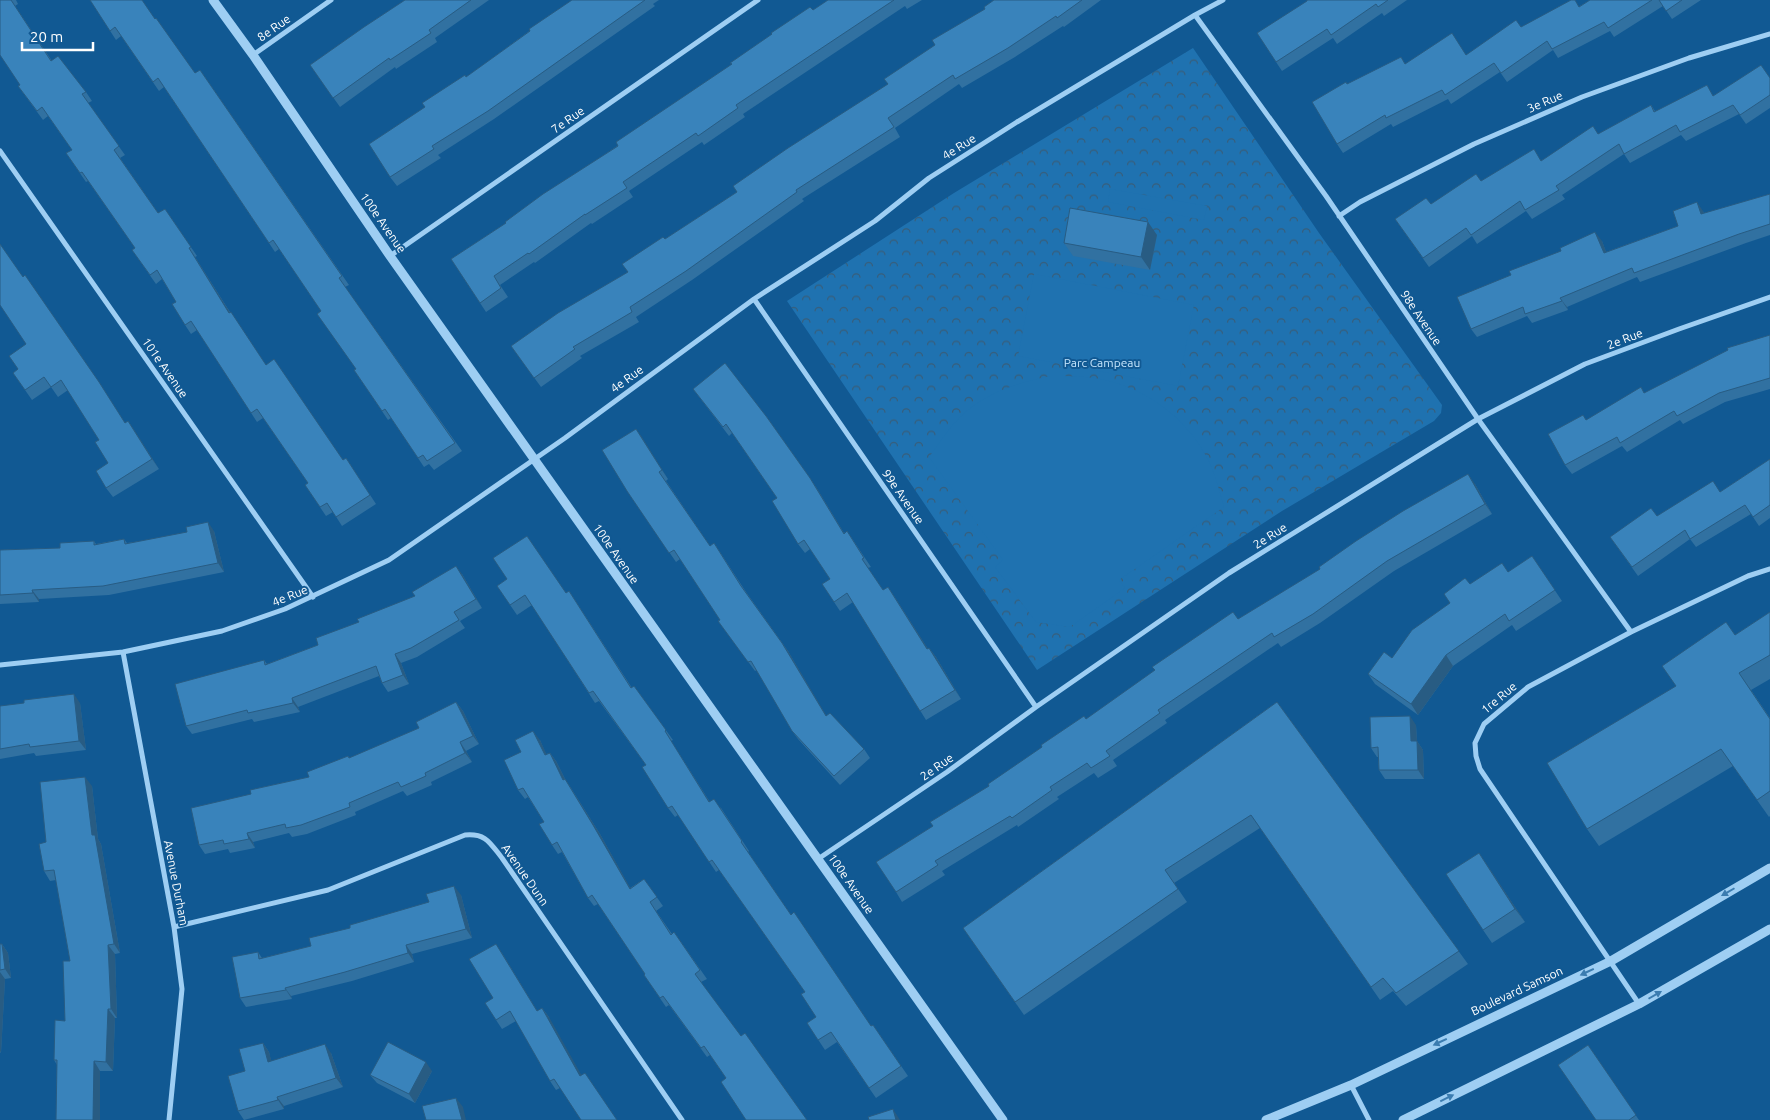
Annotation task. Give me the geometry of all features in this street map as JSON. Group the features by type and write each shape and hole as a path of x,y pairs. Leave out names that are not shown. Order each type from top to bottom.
{"street":[{"name":"100e Avenue","path":"213,0 253,55 390,256 1003,1120"},
{"name":"8e Rue","path":"253,55 331,0"},
{"name":"7e Rue","path":"390,256 758,0"},
{"name":"4e Rue","path":"0,665 123,652 222,631 313,598 389,560 534,459 754,298 875,222 929,178 1017,122 1223,0"},
{"name":"98e Avenue","path":"1195,15 1340,216 1478,419 1631,632"},
{"name":"3e Rue","path":"1340,216 1360,202 1474,144 1582,97 1690,58 1770,34"},
{"name":"101e Avenue","path":"0,151 313,598"},
{"name":"2e Rue","path":"818,859 947,772 1036,707 1229,573 1478,419 1585,364 1770,297"},
{"name":"99e Avenue","path":"754,298 1036,707"},
{"name":"1re Rue","path":"1640,1004 1480,769 1475,743 1484,724 1528,687 1631,632 1748,576 1770,569"},
{"name":"Avenue Durham","path":"123,652 174,927 182,989 169,1120"},
{"name":"Avenue Dunn","path":"174,927 328,890 465,835 475,834 483,836 502,858 682,1120"},
{"name":"Boulevard Samson","path":"1266,1120 1351,1085 1611,961 1770,868"},
{"path":"1403,1120 1640,1004 1770,929"},
{"path":"1351,1085 1369,1120"}],"green space":[{"name":"Parc Campeau","path":"1193,48 1319,233 1442,405 1441,413 1434,421 1282,511 1037,670 787,301 954,193"},
{"path":"1110,189 1207,206 1204,220 1108,202"},
{"path":"1034,274 1194,305 1178,386 1018,356"},
{"path":"1050,376 1088,377 1116,383 1132,389 1162,406 1187,429 1206,456 1224,507 1119,580 1125,588 1070,627 1036,622 995,567 1003,560 929,457 960,417 980,401 1002,390"}],"building":[{"path":"0,0 11,0 51,61 58,56 86,92 82,94 119,146 114,150 158,213 165,209 191,247 189,248 229,313 231,312 266,365 274,359 343,460 346,458 370,495 336,517 327,503 320,507 305,485 308,483 257,409 251,413 191,321 185,325 172,304 176,302 157,270 150,275 132,250 135,248 82,172 80,173 66,153 72,150 42,107 37,111 18,86 20,85 0,55"},
{"path":"90,0 142,0 195,73 200,70 342,276 339,278 455,443 427,461 423,455 418,458 385,409 382,411 354,370 356,369 317,314 321,311 273,240 269,243 158,78 153,82 115,27 110,31"},
{"path":"405,0 471,0 429,30 431,33 390,60 389,58 333,98 310,65"},
{"path":"572,0 645,0 488,111 432,146 434,149 390,177 369,144 425,107 422,103 465,75 466,77 530,31 529,29"},
{"path":"828,0 894,0 736,105 738,108 698,136 696,133 623,182 627,188 494,276 501,288 480,303 451,259 506,223 543,194 618,146 616,142 732,64 730,63 771,33 810,7 813,10"},
{"path":"994,0 1082,0 1057,18 1056,16 1008,48 955,79 953,75 888,118 894,127 796,190 797,192 686,271 630,307 632,312 573,347 575,349 534,378 511,346 558,313 628,272 622,264 663,237 665,239 737,192 733,186 788,148 888,84 884,79 935,45 932,40 985,9 984,7"},
{"path":"1307,0 1388,0 1378,7 1376,4 1331,35 1327,29 1276,62 1257,33"},
{"path":"1571,0 1575,0 1579,7 1590,0 1652,0 1608,28 1604,22 1552,49 1547,41 1501,73 1494,63 1445,95 1442,90 1386,118 1385,115 1337,144 1312,102 1346,82 1347,84 1401,57 1405,64 1452,33 1466,55 1516,20 1521,27"},
{"path":"1659,0 1682,0 1666,11"},
{"path":"1761,65 1770,78 1770,95 1740,115 1733,105 1680,132 1676,125 1624,154 1619,144 1556,186 1559,190 1525,210 1520,201 1471,235 1466,228 1423,258 1395,219 1426,198 1431,204 1476,174 1481,181 1534,149 1541,161 1593,126 1598,134 1651,105 1654,112 1707,85 1713,96"},
{"path":"1770,194 1770,224 1634,273 1632,268 1560,298 1562,301 1525,314 1523,307 1471,329 1457,297 1511,275 1509,271 1561,251 1560,248 1595,232 1604,253 1678,226 1673,211 1697,202 1701,214"},
{"path":"1070,208 1148,222 1141,257 1064,243"},
{"path":"0,244 23,277 25,275 125,423 128,421 152,459 106,488 96,471 108,463 95,442 99,440 61,380 51,387 44,377 25,390 13,373 18,369 9,356 26,344 0,305"},
{"path":"1770,335 1770,378 1719,393 1677,416 1674,411 1620,443 1617,437 1565,465 1548,434 1583,415 1586,420 1641,387 1644,393 1728,350 1727,348"},
{"path":"725,363 810,478 844,534 847,531 864,558 862,559 883,590 888,587 955,690 920,711 847,593 834,602 822,584 830,579 804,540 798,544 772,501 777,498 726,424 723,427 693,389"},
{"path":"636,429 662,470 659,472 710,546 714,543 741,586 782,643 826,716 830,713 864,749 834,776 792,731 751,661 748,662 718,621 720,620 674,550 669,553 602,450"},
{"path":"1770,459 1770,505 1753,517 1745,505 1690,539 1685,530 1632,567 1610,537 1651,508 1657,516 1713,481 1720,492"},
{"path":"1468,474 1485,504 1387,561 1313,614 1274,637 1272,633 1158,710 1160,713 1106,751 1110,756 1091,768 1087,763 1050,787 1052,790 1012,818 1010,816 935,861 938,865 896,892 876,862 933,826 930,822 989,786 988,784 1084,716 1086,719 1155,670 1152,667 1233,612 1238,619 1320,569 1319,567 1356,541 1403,511"},
{"path":"208,522 218,563 103,586 32,590 33,593 0,595 0,550 60,548 60,543 94,541 94,545 124,539 125,544 187,532 186,527"},
{"path":"527,536 566,593 569,591 631,688 634,686 666,730 709,802 714,799 791,915 794,912 871,1026 873,1025 901,1066 869,1088 831,1032 818,1040 807,1023 816,1017 801,994 805,992 712,860 709,862 672,806 668,808 642,767 646,765 593,691 589,693 525,595 510,605 497,586 507,579 493,558"},
{"path":"1532,556 1555,590 1509,621 1505,614 1446,655 1411,704 1368,674 1384,652 1392,658 1412,630 1450,603 1444,594 1465,578 1470,584 1502,563 1508,572"},
{"path":"456,566 476,599 454,612 459,620 411,648 395,654 403,675 382,683 376,666 292,698 293,703 248,713 247,710 186,726 175,684 264,660 265,665 318,645 316,638 359,622 357,619 415,596 412,592"},
{"path":"1770,612 1770,655 1739,673 1770,719 1770,791 1757,800 1721,749 1587,829 1547,763 1676,686 1662,666 1726,622 1735,635"},
{"path":"74,694 79,741 30,747 29,744 0,749 0,706 24,703 24,700"},
{"path":"456,702 473,736 460,742 465,753 425,773 426,776 401,787 398,782 349,803 350,807 301,825 286,828 285,824 247,833 249,839 224,844 223,840 199,845 191,808 251,794 250,790 309,777 307,772 348,756 349,758 419,728 416,722"},
{"path":"1277,702 1459,951 1396,993 1383,978 1371,987 1251,815 1165,870 1178,889 1015,1002 963,928"},
{"path":"1410,716 1411,741 1417,741 1418,770 1379,770 1378,747 1371,748 1370,717"},
{"path":"533,731 545,755 550,753 563,780 565,779 630,889 644,879 657,897 650,902 671,935 674,932 700,970 695,974 741,1036 745,1033 807,1120 746,1120 721,1082 726,1078 704,1046 701,1048 663,996 660,998 592,895 588,898 557,842 552,845 539,824 544,822 523,788 518,790 504,760 521,752 515,740"},
{"path":"85,777 92,835 95,835 114,944 108,945 111,1009 108,1009 106,1062 94,1061 93,1120 56,1120 57,1060 54,1060 55,1020 65,1021 63,961 70,961 54,870 44,871 39,844 46,842 40,782"},
{"path":"1479,853 1515,909 1483,930 1446,874"},
{"path":"454,886 466,929 406,945 408,953 285,988 286,990 240,998 232,957 258,952 259,959 311,946 309,938 350,928 350,925 429,902 426,894"},
{"path":"0,944 2,944 5,969 0,970"},
{"path":"496,944 537,1011 542,1008 580,1076 585,1073 617,1120 581,1120 554,1079 550,1081 510,1011 496,1020 485,1003 493,998 469,959"},
{"path":"388,1042 426,1062 409,1094 370,1075"},
{"path":"263,1043 268,1062 325,1044 336,1078 277,1097 278,1100 238,1111 228,1076 245,1071 239,1049"},
{"path":"1588,1045 1636,1115 1629,1120 1596,1120 1558,1065"},
{"path":"456,1098 462,1120 426,1120 422,1106"},
{"path":"893,1109 896,1120 869,1120 868,1117"}]}
